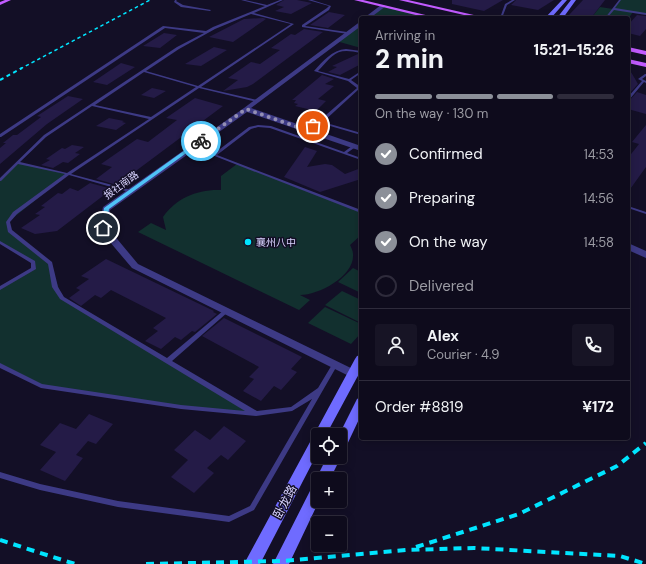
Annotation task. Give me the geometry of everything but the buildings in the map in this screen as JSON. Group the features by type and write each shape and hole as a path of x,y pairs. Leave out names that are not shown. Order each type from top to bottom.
{"main road":[{"path":"0,4 9,0"},
{"path":"356,0 426,16"},
{"path":"401,0 475,16"},
{"path":"550,16 565,0"},
{"path":"562,16 574,0"},
{"path":"630,49 645,51"},
{"path":"630,61 646,65"},
{"path":"324,428 359,363"},
{"path":"347,430 359,406"},
{"name":"卧龙路","path":"252,564 311,453"},
{"path":"281,564 311,503"}],"street":[{"path":"370,16 383,6"},
{"name":"报社南路","path":"353,374 135,266 103,228 106,209 246,109 359,24"},
{"path":"246,109 359,149"},
{"path":"630,247 646,255"}],"lane":[{"path":"176,0 175,1 178,5 210,10"},
{"path":"242,0 268,6"},
{"path":"0,180 45,136 178,48 206,32 282,0"},
{"path":"303,26 328,9 330,6 309,0"},
{"path":"502,16 506,5 514,0"},
{"path":"608,16 620,0"},
{"path":"613,9 646,14"},
{"path":"252,13 292,24 347,33"},
{"path":"256,414 62,298 55,287 50,263 10,231 8,222 15,213 68,174 292,24"},
{"path":"0,136 164,27 206,32"},
{"path":"359,52 349,49 341,49 336,51 316,71 349,80 359,88"},
{"path":"143,71 198,87 256,101"},
{"path":"349,80 359,73"},
{"path":"630,97 645,81 640,78 646,75"},
{"path":"306,130 320,122 359,90"},
{"path":"91,105 151,118"},
{"path":"320,122 359,133"},
{"path":"359,158 270,127 258,126 250,128 214,156 359,211"},
{"path":"344,153 353,147"},
{"path":"18,163 68,174 130,191"},
{"path":"0,175 5,175"},
{"path":"630,208 646,213"},
{"path":"0,242 33,262 34,269 0,288"},
{"path":"168,361 226,311"},
{"path":"0,475 40,487 118,504 229,519 252,508 335,364"},
{"path":"0,365 41,386 181,408 256,414 292,409 320,390"}],"green space":[{"path":"620,0 646,0 646,14 633,12 630,16 593,16 600,7 613,9"},
{"path":"383,6 426,16 370,16"},
{"path":"359,24 359,47 336,41"},
{"path":"18,163 68,174 8,222 10,231 50,263 62,298 256,414 181,407 41,386 0,365 0,288 34,269 33,262 0,242 0,180"},
{"path":"237,164 359,211 359,237 350,245 353,254 352,262 348,270 342,277 326,288 317,292 300,295 310,300 299,310 138,232 151,223 166,230 163,217 168,210 188,196 204,191 221,190 221,176"},
{"path":"353,268 359,271 359,292 338,282"},
{"path":"342,291 359,299 359,322 325,305"},
{"path":"325,307 359,323 359,335 351,344 308,323"}],"railway":[{"path":"20,69 150,0"},
{"path":"0,80 22,68"},
{"path":"416,547 519,514 617,466 646,443"},
{"path":"0,540 75,564"},
{"path":"146,564 282,561 406,550 474,548 620,556 646,564"}],"way so far":[{"path":"201,141 246,109 306,130 313,126"}],"place":[{"name":"襄州八中","path":"248,242"}],"route":[{"path":"103,228 106,209 201,141"}]}
